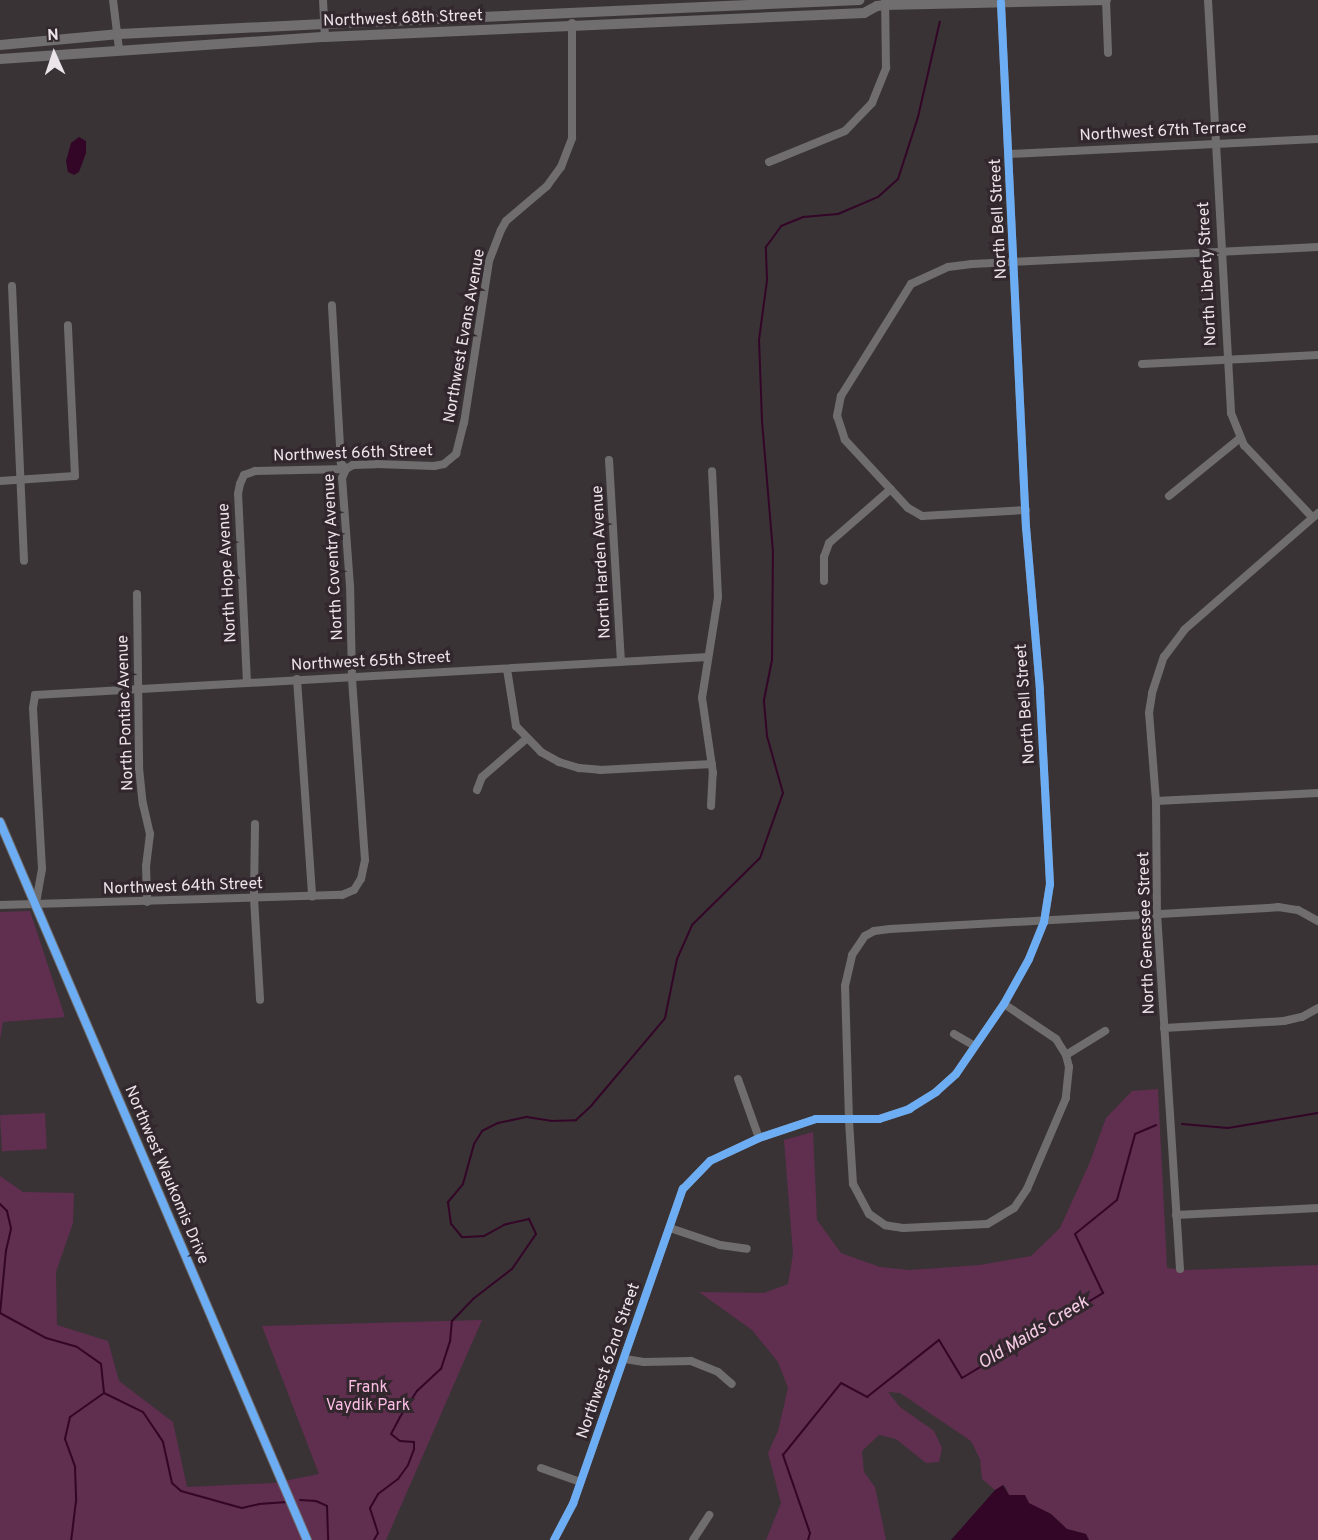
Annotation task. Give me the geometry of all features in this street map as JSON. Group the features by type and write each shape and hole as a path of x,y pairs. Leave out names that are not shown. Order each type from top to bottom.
{"main road":[{"name":"Northwest 68th Street","path":"0,45 119,34 739,2 861,0 882,3 1001,3 1106,0"},
{"name":"Northwest 68th Street","path":"0,59 119,49 325,37 864,13 882,3"},
{"name":"Northwest Waukomis Drive","path":"0,822 307,1540"}],"street":[{"path":"113,0 119,34 119,49"},
{"path":"323,0 325,37"},
{"name":"Northwest 68th Street","path":"1106,0 1108,52"},
{"name":"North Liberty Street","path":"1208,0 1231,413 1240,438 1315,515"},
{"path":"739,2 739,19"},
{"path":"769,162 835,137 854,124 867,109 878,92 886,68 882,3"},
{"name":"North Bell Street","path":"683,1189 710,1161 759,1138 816,1119 879,1119 923,1101 956,1074 1004,1004 1029,959 1044,922 1050,884 1040,690 1026,510 1001,3"},
{"name":"Northwest Evans Avenue","path":"451,460 456,454 464,423 489,261 506,221 547,186 561,167 572,138 571,12"},
{"name":"Northwest 67th Terrace","path":"1009,154 1318,139"},
{"path":"1026,510 922,516 908,508 845,440 837,416 841,396 911,285 948,267 1015,261 1318,247"},
{"path":"12,286 24,561"},
{"name":"North Coventry Avenue","path":"332,305 341,464 346,469 342,478 350,586 352,678 365,860 361,879"},
{"path":"0,481 75,476 68,325"},
{"path":"1142,364 1318,355"},
{"path":"1169,496 1240,438"},
{"name":"Northwest 66th Street","path":"255,471 346,469 353,465 365,464 434,466 451,460"},
{"name":"North Harden Avenue","path":"609,460 621,662"},
{"name":"North Hope Avenue","path":"247,682 238,494 244,475 255,471"},
{"path":"711,806 712,764 702,698 718,597 712,471"},
{"path":"824,581 824,557 829,543 891,489"},
{"name":"North Genessee Street","path":"1180,1269 1157,915 1156,801 1149,713 1154,684 1173,644 1203,613 1315,515"},
{"name":"North Pontiac Avenue","path":"137,594 139,768 143,804 150,834 146,866 147,902"},
{"name":"Northwest 65th Street","path":"35,905 42,869 33,708 35,695 708,657"},
{"path":"507,669 516,726 526,739 559,762 590,770 712,764"},
{"path":"297,679 312,896"},
{"path":"477,790 483,777 526,739"},
{"path":"1156,801 1318,793"},
{"path":"255,824 254,898 260,1000"},
{"name":"Northwest 64th Street","path":"0,905 342,895 354,890 361,879"},
{"path":"1004,1004 1056,1039 1066,1055 1069,1067 1066,1098 1027,1189 1014,1208 987,1224 965,1227 903,1228 885,1225 869,1214 853,1184 845,986 852,955 865,936 874,931 1286,907 1304,912 1318,921"},
{"path":"1164,1028 1284,1021 1302,1017 1318,1008"},
{"path":"1066,1055 1105,1031"},
{"path":"954,1034 975,1046"},
{"path":"738,1079 759,1138"},
{"name":"Northwest 62nd Street","path":"554,1540 566,1520 580,1482 683,1189"},
{"path":"1176,1215 1318,1208"},
{"path":"670,1228 727,1246 747,1249"},
{"path":"625,1359 644,1362 691,1361 718,1372 732,1384"},
{"path":"541,1468 580,1482"},
{"path":"693,1540 709,1515"}],"green space":[{"path":"30,911 65,1017 3,1022 0,1040 0,912"},
{"path":"1158,1089 1167,1268 1185,1270 1318,1265 1318,1540 1089,1540 1086,1534 1067,1529 1051,1514 1009,1495 1005,1486 995,1490 982,1479 980,1459 971,1441 900,1393 888,1392 900,1407 934,1431 942,1448 939,1462 926,1463 896,1439 879,1435 862,1451 864,1472 875,1487 886,1540 766,1540 781,1503 768,1453 778,1431 788,1388 778,1362 752,1330 699,1292 764,1293 788,1284 793,1254 784,1140 813,1132 817,1220 841,1253 880,1267 910,1270 980,1265 1031,1256 1060,1228 1090,1162 1106,1118 1132,1091"},
{"path":"45,1113 47,1149 2,1151 0,1115"},
{"name":"Frank Vaydik Park","path":"0,1176 23,1192 74,1193 73,1223 56,1272 57,1325 108,1341 119,1381 173,1422 187,1487 274,1483 319,1474 262,1326 482,1320 386,1540 0,1540"}],"shaded area":[{"path":"79,137 86,141 86,153 79,172 74,175 68,172 66,161 71,143"},
{"path":"1003,1485 1009,1495 1025,1495 1029,1503 1051,1514 1067,1529 1086,1534 1089,1540 951,1540 995,1490"}],"waterway":[{"path":"374,1540 378,1533 370,1508 378,1494 398,1479 408,1465 414,1449 414,1442 400,1441 391,1434 417,1391 441,1369 450,1342 452,1321 473,1299 512,1269 536,1234 529,1219 504,1225 484,1236 462,1237 451,1224 448,1202 463,1184 474,1144 482,1131 498,1123 527,1117 551,1121 576,1120 591,1106 665,1018 677,959 692,925 760,858 783,793 767,736 764,700 772,660 773,552 762,421 759,340 767,280 766,247 781,226 803,217 838,214 878,197 898,179 918,117 940,21"},
{"name":"Old Maids Creek","path":"1182,1124 1228,1128 1318,1113"},
{"name":"Old Maids Creek","path":"808,1540 810,1533 783,1455 841,1383 867,1397 939,1340 962,1378 1103,1293 1075,1234 1117,1200 1135,1134 1156,1125"},
{"path":"0,1204 7,1211 11,1229 6,1250 0,1313 46,1338 77,1347 101,1364 104,1393 70,1417 65,1439 75,1467 76,1501 71,1540"},
{"path":"104,1393 143,1412 163,1442 172,1483 181,1491 242,1508 287,1502"},
{"path":"300,1500 316,1501 327,1506 328,1540"}],"cycle path":[{"path":"554,1540 573,1504 683,1189 710,1161 759,1138 816,1119 879,1119 909,1109 936,1092 956,1074 1004,1004 1029,959 1044,922 1050,884 1040,690 1026,528 1001,3"},
{"path":"0,822 307,1540"}]}
